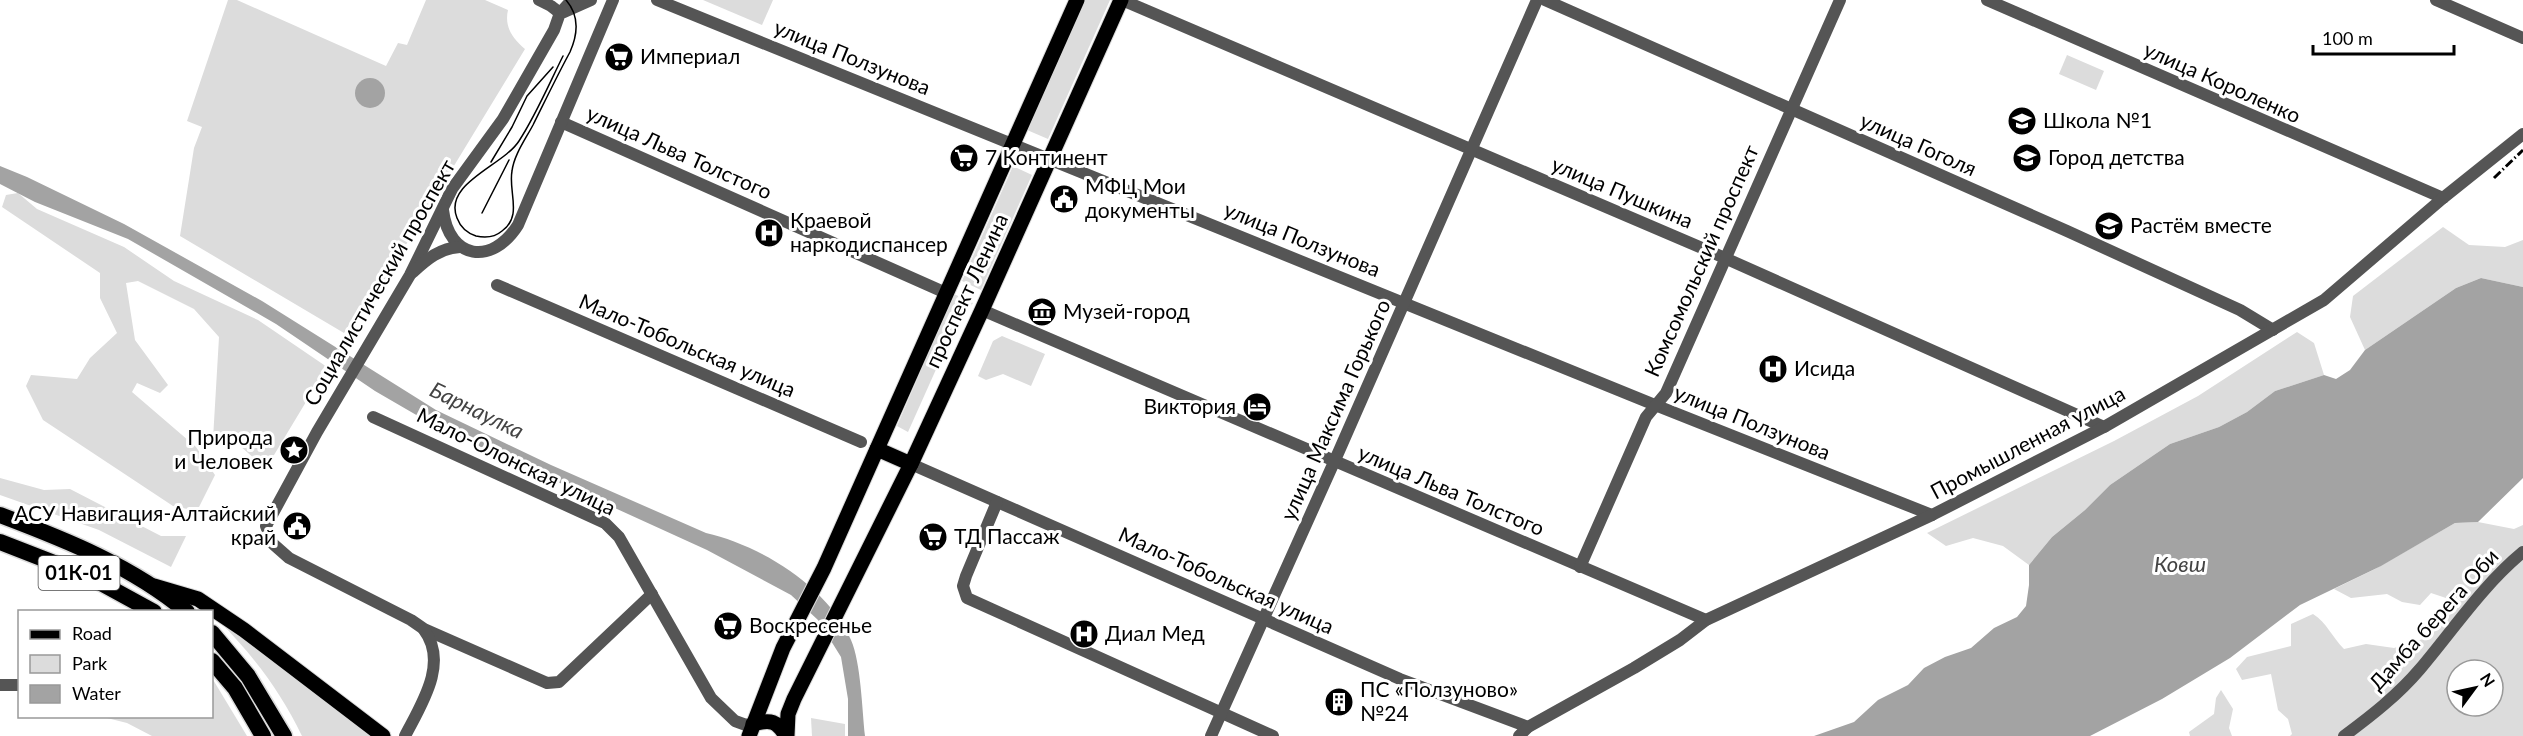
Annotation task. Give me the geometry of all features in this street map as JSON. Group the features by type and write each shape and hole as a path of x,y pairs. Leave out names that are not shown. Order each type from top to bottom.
{"highway":[{"name":"01К-01","path":"0,515 87,550 152,585 184,610"},
{"name":"01К-01","path":"0,542 90,578 150,610"},
{"path":"213,634 248,675 284,736"},
{"path":"213,662 235,688 263,736"}],"main road":[{"name":"проспект Ленина","path":"751,730 783,648 824,568 1077,0"},
{"name":"проспект Ленина","path":"787,736 788,714 804,678 911,464 1121,0"},
{"path":"877,449 911,464"},
{"path":"152,585 198,598 244,630 382,736"},
{"path":"751,730 772,721 778,724 787,736"}],"street":[{"path":"538,0 556,14 591,0"},
{"name":"Социалистический проспект","path":"424,629 411,620 289,558 278,550 268,535 266,526 339,395 410,275 461,175 503,118 556,14 572,0"},
{"path":"443,208 445,225 451,238 468,251 482,252 496,249 509,240 518,225 613,0"},
{"name":"улица Ползунова","path":"657,0 1932,515"},
{"name":"улица Пушкина","path":"1121,0 1472,149 2104,427"},
{"name":"улица Максима Горького","path":"1211,736 1537,0"},
{"name":"улица Гоголя","path":"1545,0 2164,275 2240,310 2273,330"},
{"name":"Комсомольский проспект","path":"1580,567 1646,417 1666,393 1840,0"},
{"name":"улица Короленко","path":"1987,0 2230,108 2443,198"},
{"path":"2436,0 2523,38"},
{"name":"улица Льва Толстого","path":"561,122 946,293"},
{"name":"Промышленная улица","path":"1523,732 1680,640 1707,620 1932,515 2104,427 2324,300 2443,198 2523,134"},
{"path":"410,275 438,252 460,247"},
{"name":"Мало-Тобольская улица","path":"498,285 861,442"},
{"name":"улица Льва Толстого","path":"982,310 1707,620"},
{"name":"Мало-Олонская улица","path":"373,417 605,523 619,537 711,698 735,721 746,725 751,730"},
{"name":"Мало-Тобольская улица","path":"911,464 1523,732"},
{"path":"997,502 966,576 963,586 967,598 1273,736"},
{"name":"Дамба берега Оби","path":"2344,736 2380,709 2418,671 2498,576 2523,552"},
{"path":"424,629 547,683 559,682 652,594"},
{"path":"405,736 435,666 434,645 424,629"},
{"path":"0,685 18,685"}],"green space":[{"path":"228,0 237,0 386,66 398,43 407,45 426,0 485,0 508,10 508,27 525,49 376,294 370,291 344,333 180,236 194,148 202,127 187,121"},
{"path":"703,0 773,0 762,25"},
{"path":"1085,0 1110,0 1048,139 1027,130"},
{"path":"2067,55 2104,71 2096,90 2059,74"},
{"path":"1013,166 1032,175 981,290 962,281"},
{"path":"18,193 37,209 124,247 174,281 258,320 327,367 271,460 263,466 231,438 213,439 219,337 194,309 138,281 126,283 135,340 168,385 160,393 137,383 132,392 196,447 215,475 197,511 173,506 43,420 26,386 31,375 77,379 90,358 117,333 100,298 100,273 2,207 6,195"},
{"path":"2443,227 2469,245 2505,247 2523,240 2523,287 2481,278 2456,288 2365,350 2350,317 2353,296"},
{"path":"954,294 973,303 955,327 908,432 897,426"},
{"path":"2297,332 2314,343 2324,375 2275,391 2247,412 2219,427 2170,444 2110,485 2085,510 2052,537 2029,565 2003,546 1973,538 1946,546 1927,533 2114,441 2198,396"},
{"path":"1002,336 1045,354 1031,386 1003,374 986,380 978,376 993,341"},
{"path":"0,478 44,490 70,489 161,536 186,536 171,567 99,530 0,495"},
{"path":"2478,522 2514,529 2523,525 2523,736 2290,736 2292,734 2288,719 2278,710 2271,674 2242,680 2236,669 2247,657 2291,646 2291,624 2313,614 2344,649 2366,644 2394,648 2426,638 2444,622 2446,598 2431,593 2420,605 2402,602 2387,594 2351,598 2334,589 2375,569 2455,523"},
{"path":"220,619 373,736 302,736 285,704 265,675 218,620"},
{"path":"213,680 247,736 152,736 127,723 107,718 213,718"},
{"path":"2221,690 2233,709 2229,728 2232,736 2190,736 2189,732 2214,714 2216,698"},
{"path":"811,718 845,724 845,736 812,736"}],"water":[{"path":"370,78 381,82 385,93 381,104 370,108 359,104 355,93 359,82"},
{"path":"0,166 124,224 262,301 436,410 551,465 706,533 748,547 790,571 826,603 851,640 859,673 865,736 848,736 848,699 841,657 818,620 791,595 707,550 437,427 375,391 276,324 128,239 35,202 0,184"},
{"name":"Ковш","path":"2481,278 2523,287 2523,478 2478,522 2455,523 2381,566 2300,605 2230,658 2162,699 2090,736 1814,736 1854,722 1878,700 1908,685 1924,668 1945,657 1971,648 1994,628 2017,617 2026,606 2029,565 2052,537 2085,510 2110,485 2170,444 2219,427 2247,412 2275,391 2324,375 2336,379 2350,370 2365,350 2456,288"}],"tram line":[{"path":"563,56 519,141 501,159 466,185 459,195 455,206 457,218 464,229 473,235 483,237 496,235 508,225 512,218 511,179 515,159 575,39 576,19 566,0"},
{"path":"491,162 527,96 553,67"},
{"path":"482,213 509,160"}],"railway":[{"path":"2494,178 2523,150"}],"place":[{"name":"Империал","path":"619,57"},
{"name":"Школа №1","path":"2022,121"},
{"name":"7 Континент","path":"964,158"},
{"name":"Город детства","path":"2027,158"},
{"name":"МФЦ Мои документы","path":"1064,199"},
{"name":"Растём вместе","path":"2109,226"},
{"name":"Краевой наркодиспансер","path":"769,233"},
{"name":"Музей-город","path":"1042,312"},
{"name":"Исида","path":"1773,369"},
{"name":"Виктория","path":"1257,407"},
{"name":"Природа и Человек","path":"294,450"},
{"name":"АСУ Навигация-Алтайский край","path":"297,526"},
{"name":"ТД Пассаж","path":"933,537"},
{"name":"Воскресенье","path":"728,626"},
{"name":"Диал Мед","path":"1084,634"},
{"name":"ПС «Ползуново» №24","path":"1339,702"}],"water label":[{"name":"Барнаулка","path":"477,410"}]}
